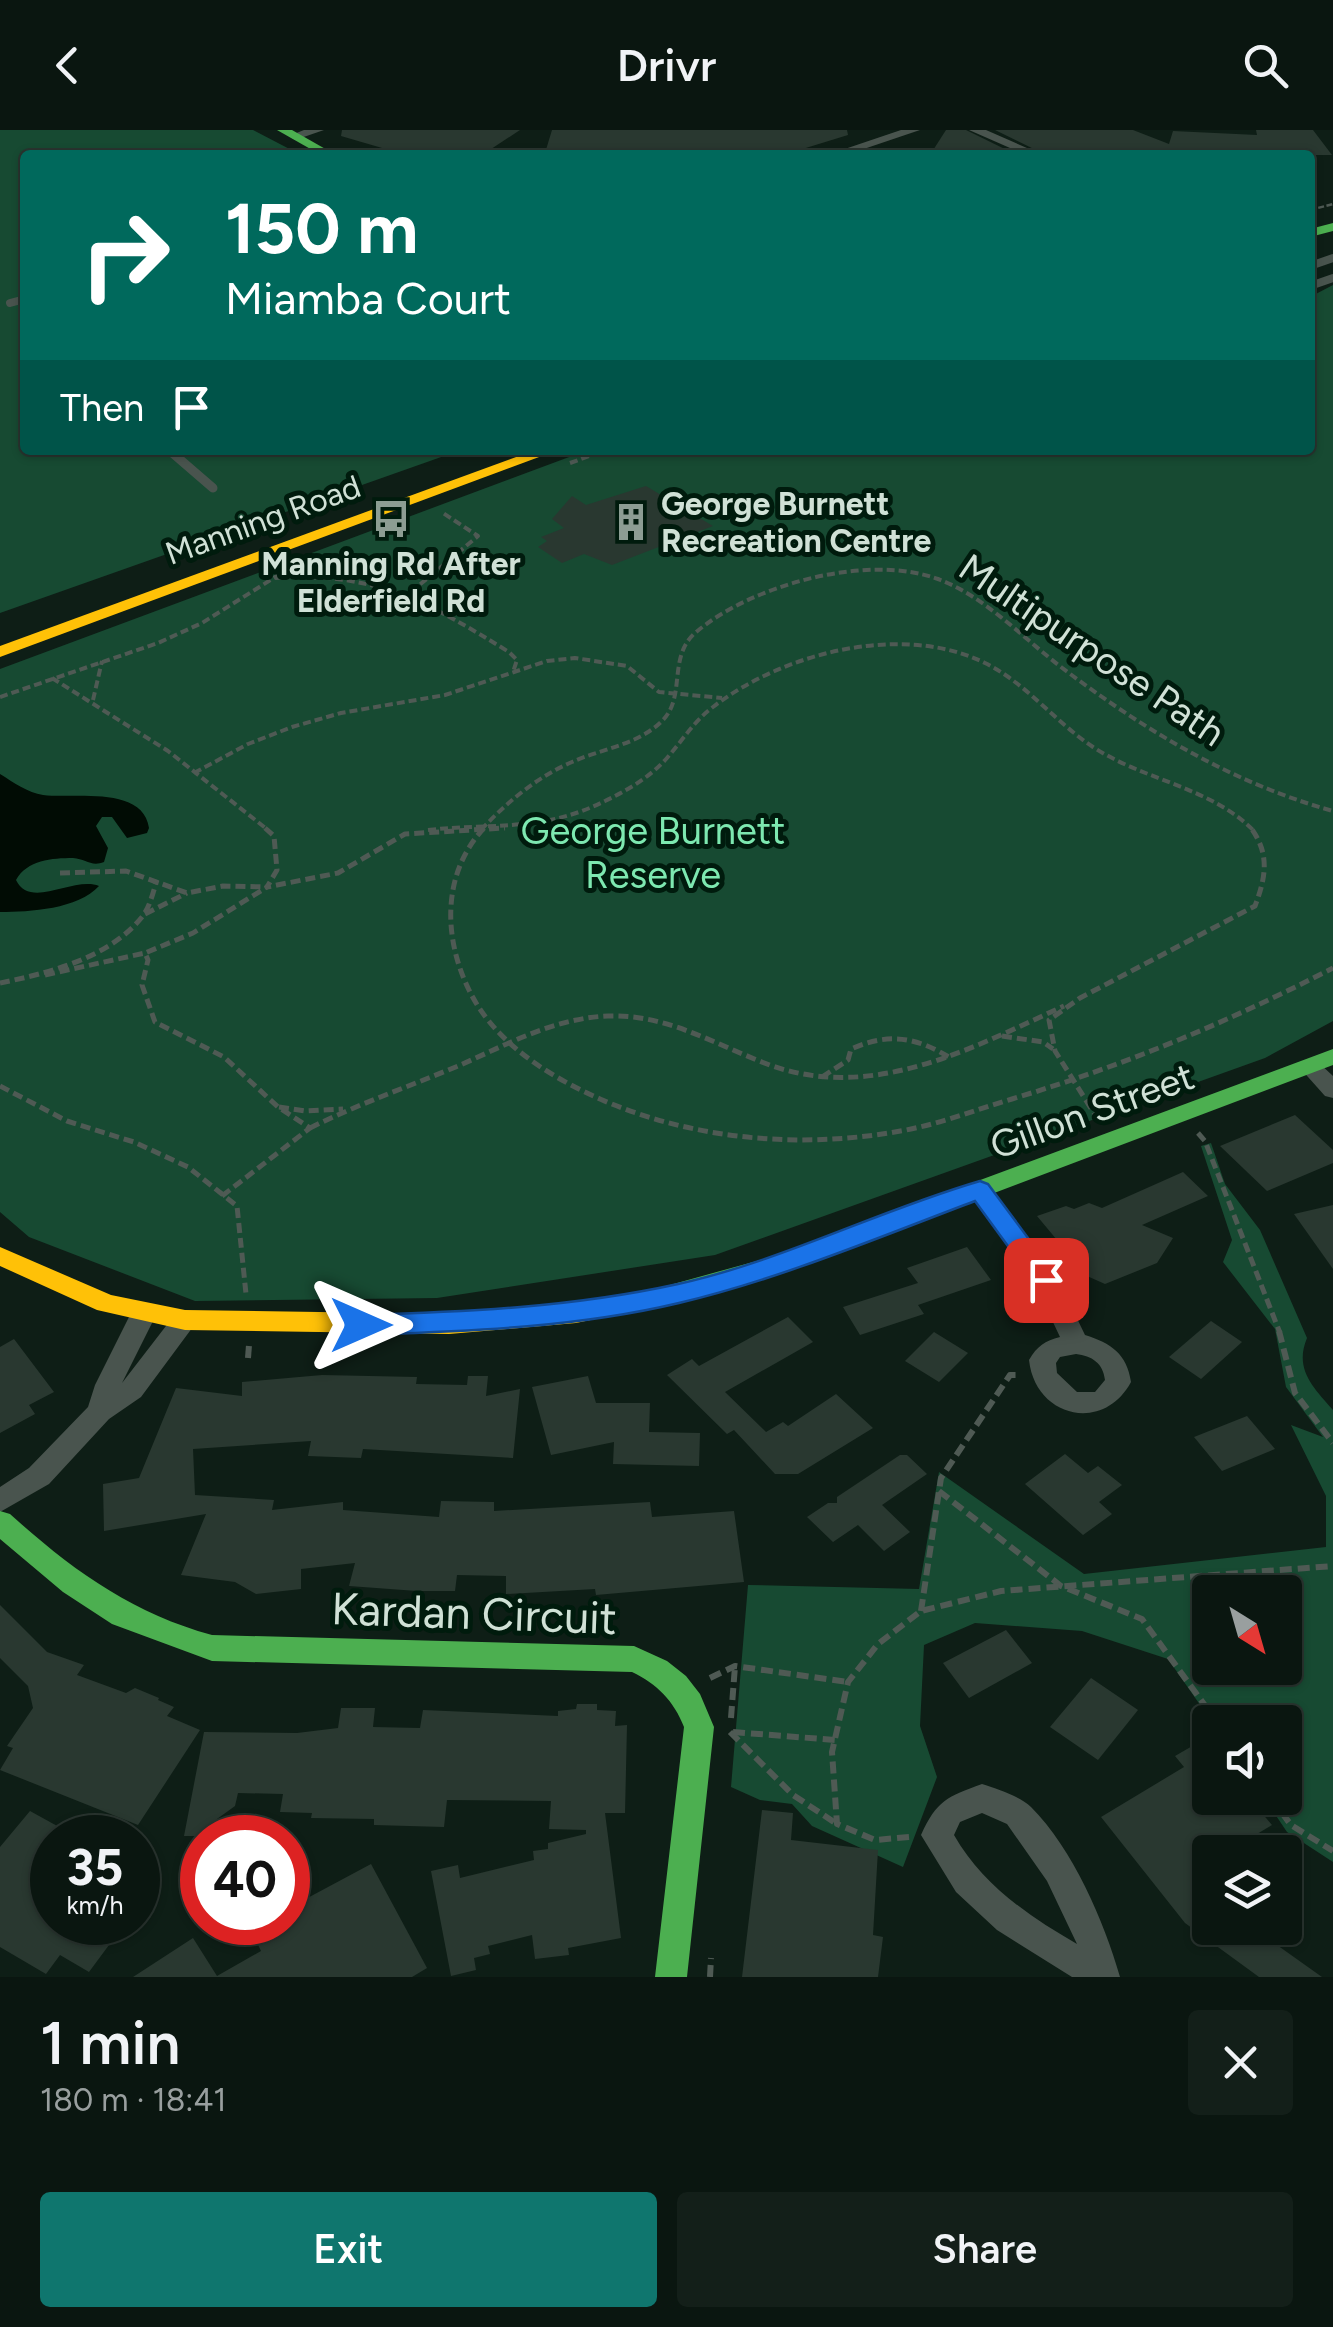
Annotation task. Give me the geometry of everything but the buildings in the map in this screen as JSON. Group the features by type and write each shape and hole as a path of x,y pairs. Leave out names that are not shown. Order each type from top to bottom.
{"street":[{"path":"849,150 914,130"},
{"path":"975,130 1025,150"},
{"path":"299,132 323,150"},
{"name":"Manning Road","path":"0,629 482,455"},
{"name":"Manning Road","path":"0,652 553,459"},
{"name":"Gillon Street","path":"0,1256 74,1292 185,1320 249,1324 449,1324 576,1313 724,1282 1182,1116 1333,1057"},
{"path":"1311,1068 1333,1090"},
{"path":"980,1190 1046,1280 1076,1344"},
{"path":"100,1412 108,1384 144,1312"},
{"path":"0,1501 38,1476 100,1412 132,1390 185,1320"},
{"path":"1076,1344 1093,1347 1113,1362 1118,1382 1111,1394 1098,1401 1072,1401 1055,1393 1042,1375 1043,1361 1052,1350 1076,1344"},
{"name":"Kardan Circuit","path":"0,1522 88,1600 157,1635 212,1648 634,1659 657,1667 677,1682 691,1702 699,1730"},
{"path":"671,1977 699,1730"},
{"path":"982,1798 1018,1814 1066,1884 1088,1928 1104,1977 999,1912 950,1864 937,1835 950,1812 982,1798"}],"lane":[{"path":"10,303 20,300"},
{"path":"175,455 213,488"}],"path":[{"path":"411,592 478,536 440,511 457,505"},
{"name":"Multipurpose Path","path":"676,695 678,662 686,642 732,609 823,575 855,568 929,576 958,589 1076,679 1193,755 1266,792 1333,812"},
{"path":"0,697 202,623 288,569"},
{"path":"273,578 311,575 357,579 411,592 510,652 516,660 513,672"},
{"path":"34,977 112,942 144,915 186,893 223,886 267,887 328,878 410,832 530,827 570,816 636,785 661,765 694,723 725,698 768,674 836,654 894,647 950,651 1004,671 1060,723 1114,760 1206,798 1239,817 1268,856 1268,882 1255,906 1080,998 952,1059 879,1076 822,1077 770,1066 702,1034 648,1017 565,1020 310,1128 222,1196"},
{"path":"194,773 248,744 292,727 341,713 444,695 548,661 574,658 628,666 648,686 676,695 725,698"},
{"path":"94,702 91,695 102,661"},
{"path":"0,983 145,953 208,924 267,887 277,870 274,836 242,805 94,702 52,678"},
{"path":"676,695 676,703 660,723 569,763 517,797 483,829 456,867 449,911 454,956 474,1000 508,1042 556,1078 618,1109 687,1129 763,1140 838,1140 914,1128 1123,1065 1226,1022 1333,968"},
{"path":"60,873 126,871 186,893"},
{"path":"144,915 157,880"},
{"path":"145,953 148,960 142,986 154,1022 224,1058 278,1107 310,1128"},
{"path":"1055,1051 1049,1020 1080,998"},
{"path":"822,1077 848,1060 851,1049 887,1034 906,1035 952,1059"},
{"path":"998,1036 1043,1042 1055,1051 1111,1141"},
{"path":"0,1086 67,1121 134,1142 188,1167 237,1206 249,1324"},
{"path":"278,1107 305,1111 351,1108"},
{"path":"1182,1116 1205,1140 1280,1331 1295,1393 1333,1443"},
{"path":"921,1611 941,1478 1010,1375 1042,1375"},
{"path":"939,1491 1061,1586 1142,1619 1205,1705"},
{"path":"838,1824 832,1752 848,1682 878,1644 921,1611 1001,1591 1333,1566"},
{"path":"735,1666 848,1682"},
{"path":"699,1730 834,1740"},
{"path":"730,1732 793,1795 838,1824 875,1840 937,1835"},
{"path":"1283,1815 1290,1824 1333,1851"}],"green space":[{"path":"0,130 253,130 291,150 20,150 20,455 447,455 0,613"},
{"name":"George Burnett Reserve","path":"1333,285 1333,1021 1265,1058 715,1255 437,1298 195,1301 29,1237 0,1212 0,669 575,455 1315,455 1315,294"},
{"path":"1211,1143 1225,1184 1260,1230 1307,1338 1303,1359 1308,1377 1333,1410 1333,1862 1302,1842 1302,1835 1287,1832 1276,1815 1302,1815 1302,1705 1200,1705 1168,1659 1082,1631 975,1623 924,1645 920,1726 937,1777 903,1867 812,1826 792,1804 760,1800 731,1787 748,1585 919,1589 939,1472 1084,1574 1326,1547 1326,1496 1291,1425 1323,1437 1286,1387 1275,1329 1223,1262 1232,1240 1201,1146"}],"shaded area":[{"path":"0,774 37,794 121,800 144,814 149,828 147,833 127,838 112,817 102,817 96,826 108,848 104,862 49,860 33,864 16,880 31,892 99,886 66,904 0,912"}],"traffic: fast":[{"path":"283,130 321,150"},
{"path":"1315,232 1333,227"},
{"path":"668,1295 784,1263 1333,1057"},
{"path":"0,1522 73,1584 122,1615 212,1648 634,1659 657,1670 683,1694 699,1727 671,1977"}],"traffic: slow":[{"path":"0,652 536,455"},
{"path":"0,1256 106,1303 185,1320 449,1324 576,1313 668,1295"}],"place":[{"name":"Manning Rd After Elderfield Rd","path":"391,519"},
{"name":"George Burnett Recreation Centre","path":"631,522"}],"route":[{"path":"361,1325 523,1320 678,1294 784,1263 980,1190 1046,1280"}]}
